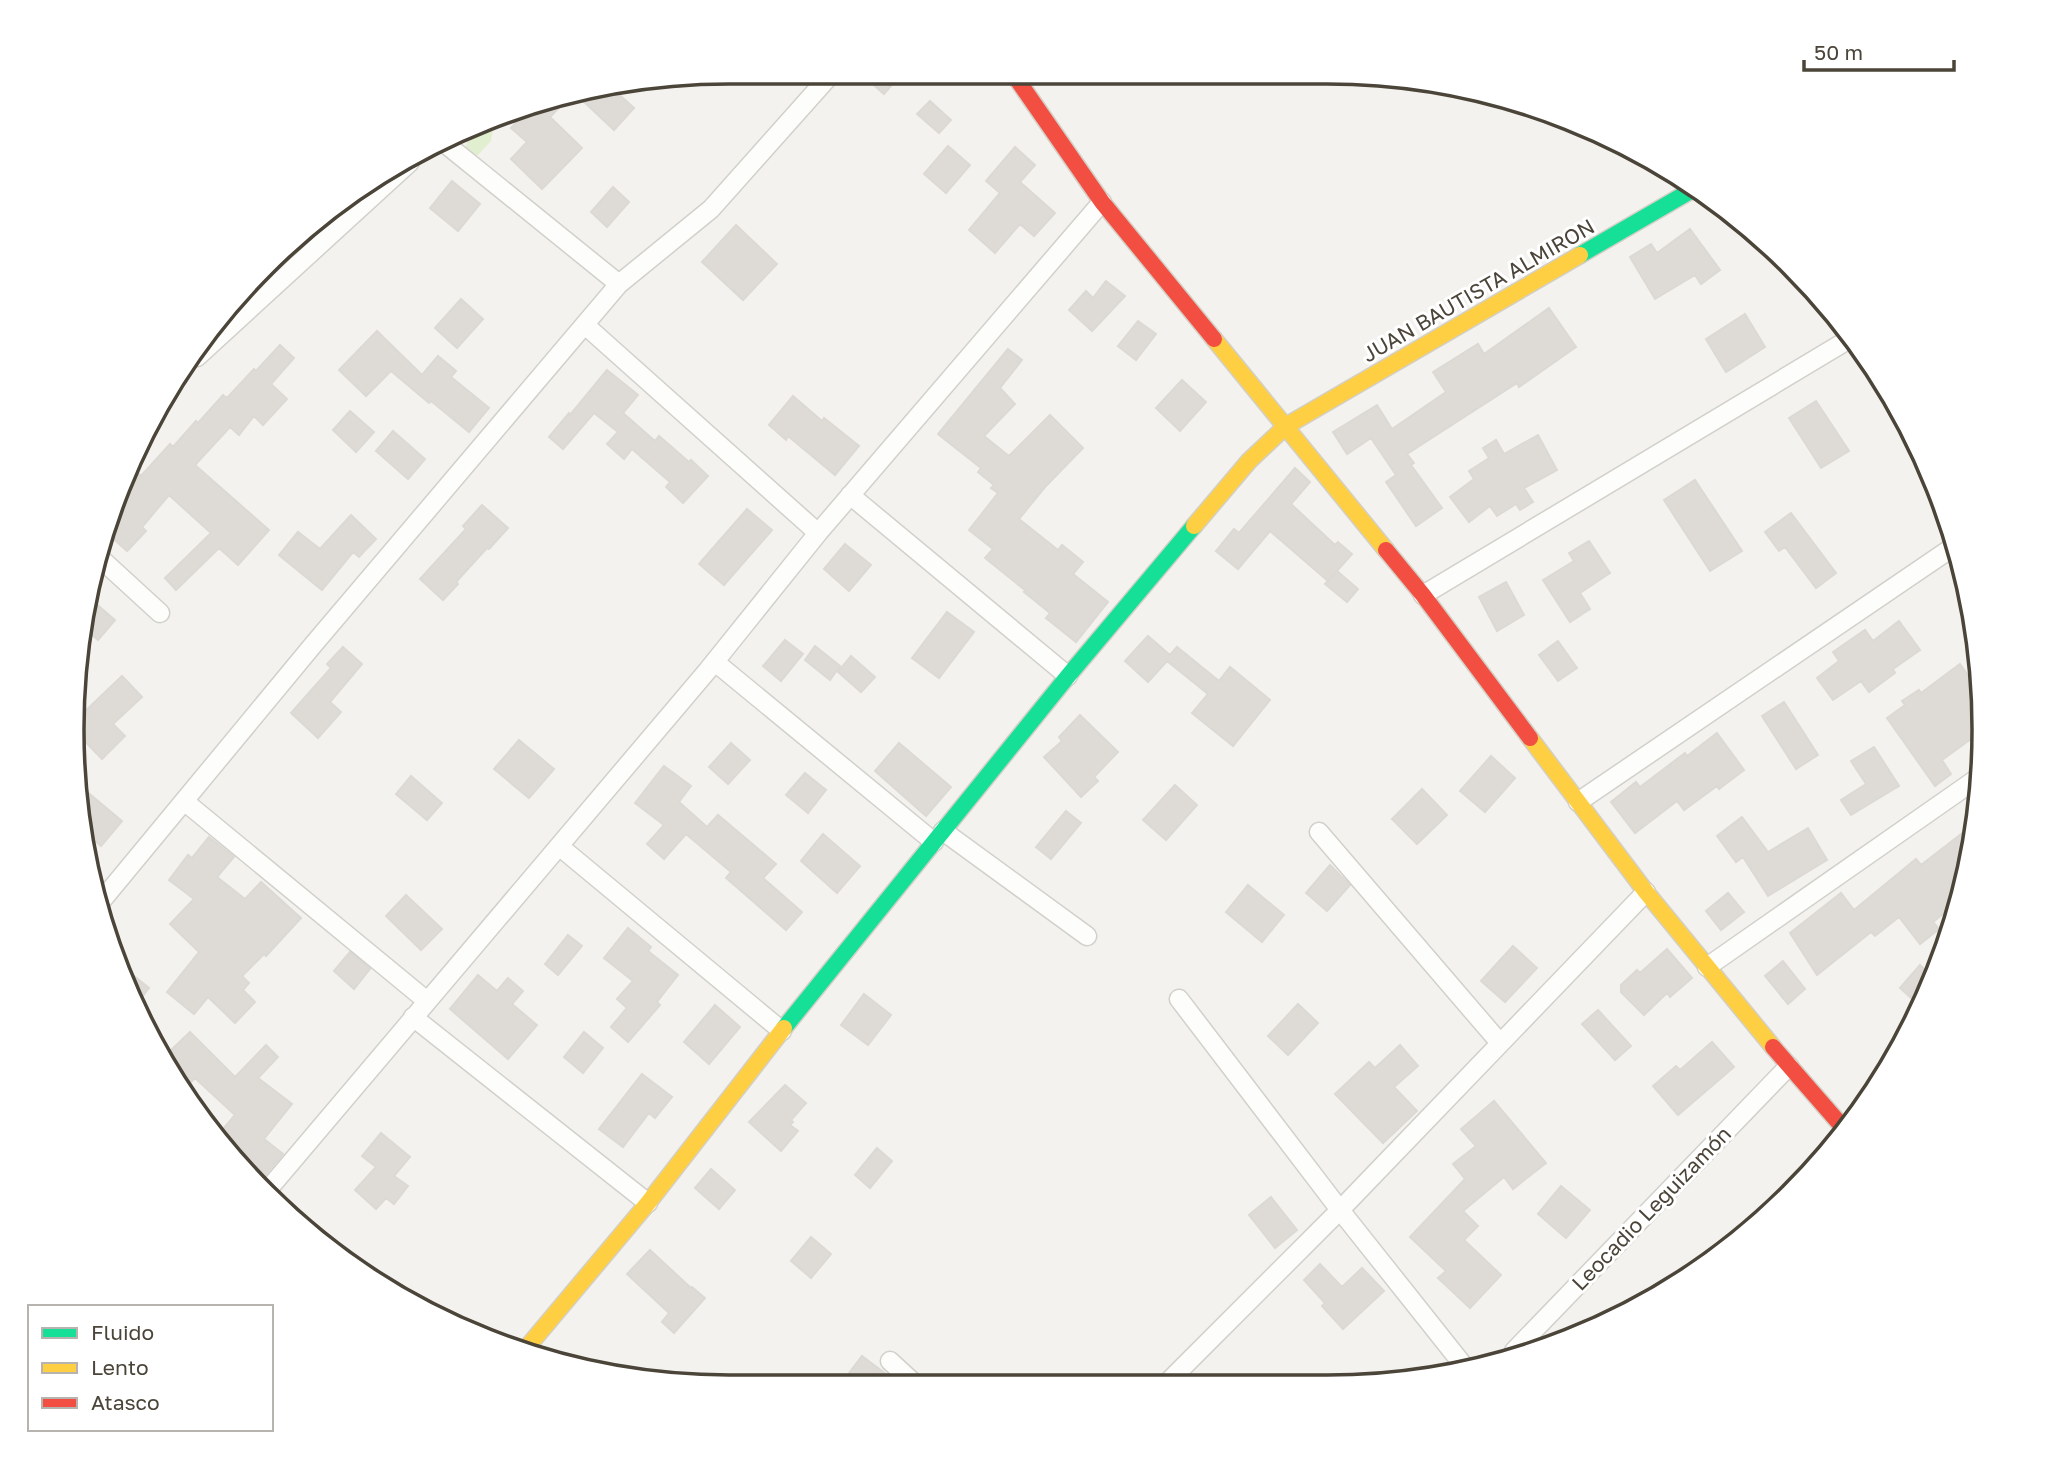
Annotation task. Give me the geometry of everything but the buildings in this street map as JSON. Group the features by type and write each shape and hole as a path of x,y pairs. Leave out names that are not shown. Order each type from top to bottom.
{"street":[{"path":"106,896 313,645 620,284 711,209 822,84"},
{"path":"1020,84 1102,202 1423,595 1646,891 1839,1122"},
{"path":"451,148 620,284"},
{"path":"214,342 388,182"},
{"name":"JUAN BAUTISTA ALMIRON","path":"531,1344 648,1203 782,1031 1068,676 1249,461 1286,426 1686,194"},
{"path":"272,1185 715,662 850,495 1102,202"},
{"path":"586,324 818,533"},
{"path":"1423,595 1843,343"},
{"path":"850,495 1068,676"},
{"path":"1578,802 1947,551"},
{"path":"106,563 160,613"},
{"path":"715,662 938,837 1087,936"},
{"path":"1707,967 1970,784"},
{"path":"184,801 427,1001"},
{"path":"1319,832 1500,1043"},
{"path":"559,846 782,1031"},
{"path":"1175,1375 1340,1209 1646,891"},
{"path":"1179,999 1460,1361"},
{"path":"413,1017 648,1203"},
{"name":"Leocadio Leguizamón","path":"1519,1345 1789,1066"},
{"path":"890,1361 906,1375"}],"green space":[{"path":"493,129 491,141 478,155 464,154 468,140"}],"traffic: fast":[{"path":"1580,255 1686,194"},
{"path":"784,1028 1068,676 1194,526"}],"traffic: slow":[{"path":"1194,526 1249,461 1286,426 1580,255"},
{"path":"1214,339 1386,550"},
{"path":"1530,738 1646,892 1773,1047"},
{"path":"530,1343 648,1203 784,1028"}],"traffic: jam":[{"path":"1020,84 1102,202 1214,339"},
{"path":"1386,550 1530,738"},
{"path":"1773,1047 1839,1122"}]}
